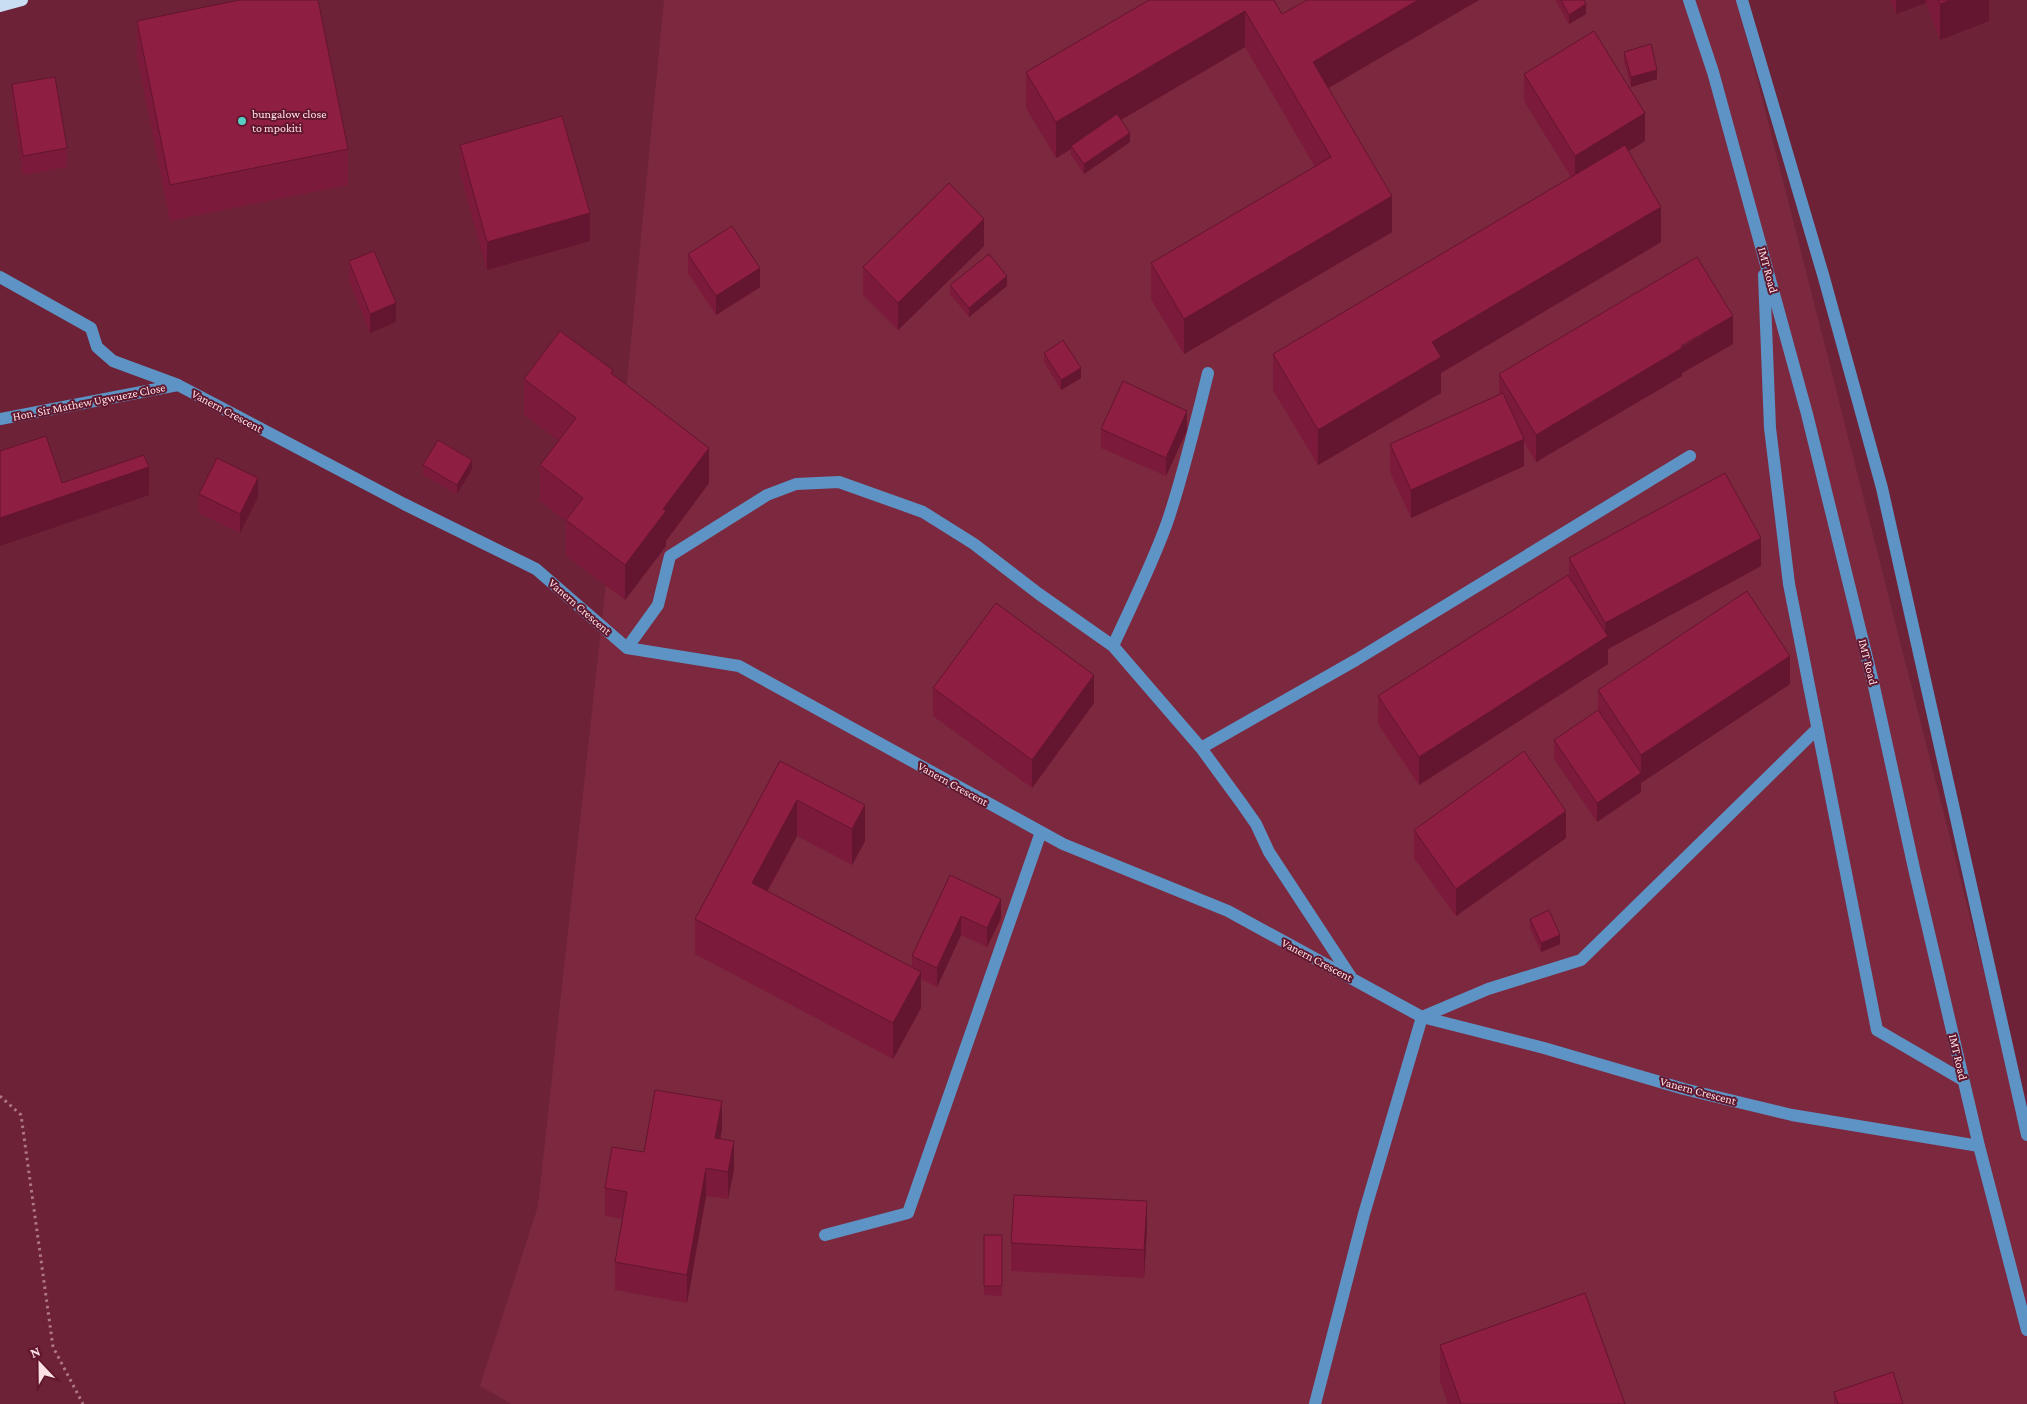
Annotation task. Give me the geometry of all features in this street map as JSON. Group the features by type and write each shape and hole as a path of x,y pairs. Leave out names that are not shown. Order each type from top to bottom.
{"main road":[{"path":"0,6 22,0"}],"street":[{"name":"IMT Road","path":"1689,0 1713,72 1807,414 1873,682 1914,873 1963,1080 2027,1330"},
{"path":"1742,0 1824,278 1882,488 2027,1135"},
{"path":"1763,251 1770,428 1789,584 1877,1030 1963,1080"},
{"name":"Vanern Crescent","path":"0,277 91,328 97,347 113,361 178,385 404,504 536,569 627,648 738,666 1063,844 1228,911 1422,1016 1544,1048 1684,1089 1792,1115 1979,1146"},
{"path":"1113,646 1145,577 1168,521 1208,373"},
{"name":"Hon. Sir Mathew Ugwueze Close","path":"0,419 178,385"},
{"path":"1201,748 1356,660 1690,456"},
{"path":"627,648 658,605 670,556 767,495 796,484 839,482 923,512 974,544 1039,594 1113,646 1201,748 1256,824 1269,852 1352,979"},
{"path":"1315,1404 1364,1214 1422,1016 1488,989 1581,960 1817,729"},
{"path":"825,1235 908,1213 1041,832"}],"path":[{"path":"0,1096 21,1115 53,1347 83,1404"}],"shaded area":[{"path":"664,0 1737,0 2027,1141 2027,1404 512,1404 480,1386 538,1206 620,455"}],"building":[{"name":"bungalow close to mpokiti","path":"239,0 318,0 348,149 170,185 137,21"},
{"path":"1149,0 1274,0 1282,14 1307,0 1418,0 1313,62 1392,196 1184,319 1151,263 1331,157 1245,11 1056,122 1026,72"},
{"path":"1561,0 1584,0 1586,4 1569,15"},
{"path":"1938,0 1951,0 1940,4"},
{"path":"1594,31 1645,113 1575,156 1524,74"},
{"path":"1651,44 1657,70 1631,77 1624,52"},
{"path":"55,77 67,148 23,156 12,84"},
{"path":"1117,114 1130,133 1084,164 1071,146"},
{"path":"562,116 590,213 487,242 460,145"},
{"path":"1625,145 1661,207 1432,342 1441,357 1318,430 1273,354"},
{"path":"949,183 984,219 898,303 863,267"},
{"path":"732,226 760,268 716,296 688,254"},
{"path":"374,251 396,303 370,314 349,261"},
{"path":"989,254 1007,276 969,308 950,285"},
{"path":"1697,257 1733,316 1536,435 1499,374"},
{"path":"560,331 613,370 611,373 709,448 663,509 666,511 625,565 566,520 583,498 540,465 576,418 524,379"},
{"path":"1063,340 1081,368 1061,380 1044,353"},
{"path":"1123,381 1187,411 1166,458 1101,429"},
{"path":"1503,393 1524,439 1411,490 1390,444"},
{"path":"46,436 62,483 144,455 149,467 0,518 0,451"},
{"path":"438,440 472,460 457,485 423,465"},
{"path":"217,458 258,478 240,514 199,494"},
{"path":"1725,473 1761,538 1605,623 1569,558"},
{"path":"1568,575 1608,636 1419,757 1378,696"},
{"path":"1747,591 1790,656 1641,755 1598,690"},
{"path":"996,603 1094,675 1032,760 933,688"},
{"path":"1598,710 1641,773 1597,803 1554,740"},
{"path":"1524,751 1566,811 1456,889 1414,830"},
{"path":"780,761 865,805 852,829 797,800 752,883 921,972 893,1023 695,919"},
{"path":"950,875 1001,899 987,928 961,916 937,968 912,956"},
{"path":"1549,910 1560,935 1541,943 1530,919"},
{"path":"655,1090 722,1101 715,1138 734,1141 728,1172 706,1168 687,1275 615,1262 627,1192 605,1188 612,1147 644,1152"},
{"path":"1014,1195 1147,1201 1144,1250 1011,1243"},
{"path":"984,1235 1002,1235 1002,1286 984,1286"},
{"path":"1585,1293 1625,1404 1461,1404 1440,1345"},
{"path":"1893,1372 1903,1404 1838,1404 1834,1392"}],"place":[{"name":"bungalow close to mpokiti","path":"242,121"}]}
